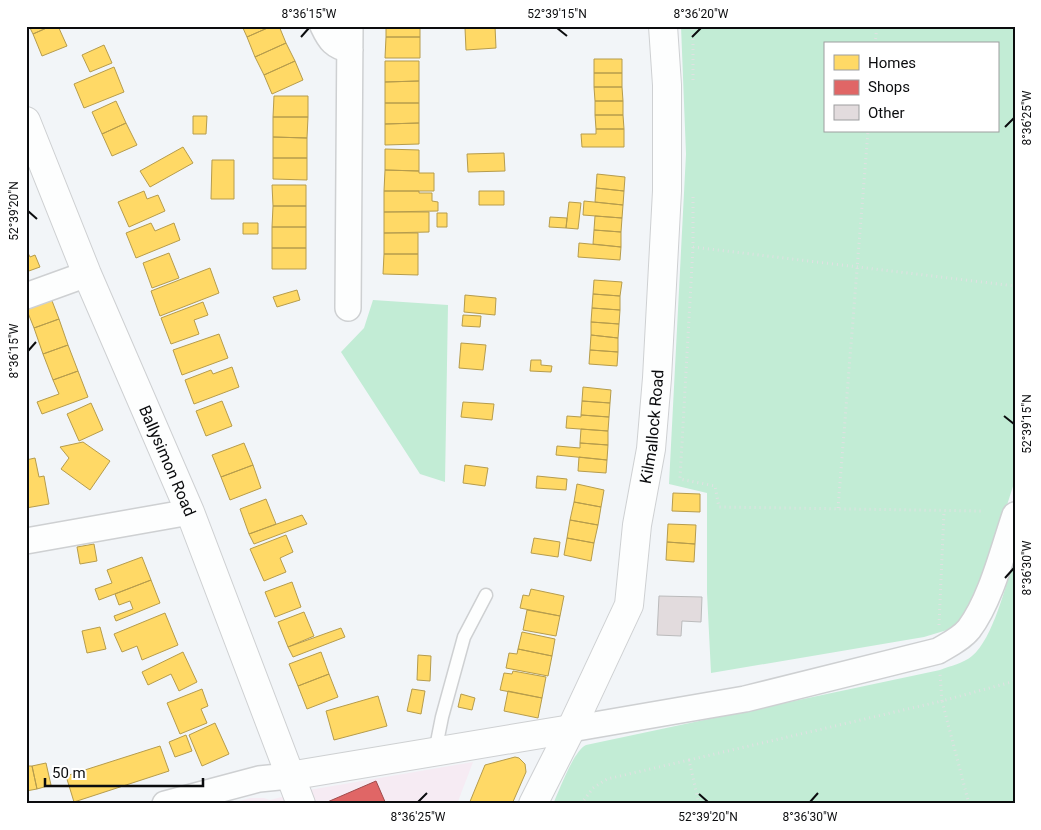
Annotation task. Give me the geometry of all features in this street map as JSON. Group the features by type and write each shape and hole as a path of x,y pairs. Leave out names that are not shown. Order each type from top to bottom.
{"street":[{"path":"323,26 327,36 336,46 350,38"},
{"name":"Kilmallock Road","path":"533,804 571,729 629,605 637,525 651,449 657,378 667,192 667,85 663,26"},
{"path":"348,308 350,38"},
{"name":"Ballysimon Road","path":"26,121 87,274 190,512 301,804"},
{"path":"26,296 87,274"},
{"path":"26,541 190,512"},
{"path":"165,804 259,778 289,776 746,699 938,651 955,641 968,630 980,611 994,579 1015,515"}],"lane":[{"path":"436,752 442,718 464,637 486,595"}],"path":[{"path":"693,26 693,84"},
{"path":"876,42 877,26"},
{"path":"838,508 868,132"},
{"path":"693,190 693,247 680,478 715,486 719,507 982,511"},
{"path":"693,247 1015,286"},
{"path":"938,651 944,510"},
{"path":"581,804 592,788 607,779 942,701 1015,681"},
{"path":"942,701 969,804"},
{"path":"689,760 699,804"}],"shaded area":[{"path":"473,762 457,804 230,804 250,798 270,800 309,790"}],"green space":[{"path":"681,26 1015,26 1015,480 986,571 957,627 924,637 711,673 707,593 707,493 669,484 686,154"},
{"path":"373,300 448,305 445,482 420,474 341,352 364,328"},
{"path":"1015,557 1015,804 553,804 572,762 581,748 586,745 940,670 965,661 980,648 986,637 998,610"}],"building: Homes":[{"path":"29,26 51,26 33,34"},
{"path":"51,26 58,26 67,46 42,56 33,34"},
{"path":"242,26 272,26 247,37"},
{"path":"272,26 279,26 286,43 255,57 247,37"},
{"path":"386,26 420,26 420,37 386,37"},
{"path":"495,26 496,48 466,50 465,28"},
{"path":"386,37 420,37 420,58 385,58"},
{"path":"286,43 295,61 264,75 255,57"},
{"path":"104,45 112,63 90,72 82,55"},
{"path":"594,59 622,59 622,73 594,73"},
{"path":"295,61 303,80 272,94 264,75"},
{"path":"385,61 419,61 419,81 385,82"},
{"path":"114,67 124,92 84,108 74,84"},
{"path":"594,73 622,73 622,87 594,87"},
{"path":"419,81 419,103 385,103 385,82"},
{"path":"594,87 622,87 623,101 595,101"},
{"path":"274,96 308,96 308,117 273,117"},
{"path":"116,101 126,123 102,134 92,112"},
{"path":"595,101 623,101 623,115 595,115"},
{"path":"385,103 419,103 419,123 385,124"},
{"path":"595,115 623,115 624,129 596,129"},
{"path":"193,116 207,116 206,134 193,134"},
{"path":"273,117 308,117 307,138 273,137"},
{"path":"126,123 137,145 112,156 102,134"},
{"path":"419,123 419,144 385,145 385,124"},
{"path":"596,129 624,129 624,147 582,147 581,134 596,134"},
{"path":"273,137 307,138 307,158 273,158"},
{"path":"183,147 193,163 150,187 140,171"},
{"path":"385,149 419,150 419,171 385,170"},
{"path":"504,153 505,171 468,172 467,154"},
{"path":"273,158 307,158 307,180 273,179"},
{"path":"212,160 234,160 234,199 211,199"},
{"path":"385,170 434,173 434,191 384,191"},
{"path":"597,174 625,177 624,191 596,188"},
{"path":"272,185 306,185 306,206 273,206"},
{"path":"596,188 624,191 623,205 595,202"},
{"path":"144,191 147,199 158,195 165,211 129,227 118,202"},
{"path":"384,191 432,193 432,201 438,202 438,211 384,212"},
{"path":"479,191 504,191 504,205 479,205"},
{"path":"584,201 623,205 622,218 583,215"},
{"path":"569,202 581,203 578,229 566,228"},
{"path":"273,206 306,206 306,227 272,227"},
{"path":"384,212 429,212 429,232 384,233"},
{"path":"437,213 447,213 447,227 437,227"},
{"path":"595,216 622,218 621,232 594,230"},
{"path":"550,217 567,218 566,228 549,227"},
{"path":"151,223 155,231 174,223 180,240 136,258 126,233"},
{"path":"243,223 258,223 258,234 243,234"},
{"path":"272,227 306,227 306,248 272,248"},
{"path":"594,230 621,232 621,247 593,244"},
{"path":"384,233 418,233 418,254 384,254"},
{"path":"579,243 621,247 620,260 578,257"},
{"path":"272,248 306,248 306,269 272,269"},
{"path":"26,249 30,257 35,255 40,267 26,272"},
{"path":"169,253 179,278 152,288 143,263"},
{"path":"384,254 418,254 418,275 383,274"},
{"path":"210,268 219,293 160,316 151,291"},
{"path":"594,280 622,282 620,296 593,294"},
{"path":"297,290 300,300 277,307 273,297"},
{"path":"49,293 59,319 34,328 26,308"},
{"path":"593,294 620,296 620,310 592,308"},
{"path":"465,295 496,298 495,315 464,312"},
{"path":"203,302 208,315 194,320 199,334 171,344 161,318"},
{"path":"592,308 620,310 619,324 591,322"},
{"path":"463,315 481,316 480,327 462,326"},
{"path":"59,319 68,345 43,354 34,328"},
{"path":"591,322 619,324 618,338 591,335"},
{"path":"219,334 228,358 182,375 173,350"},
{"path":"591,335 618,338 618,352 590,350"},
{"path":"461,343 486,345 483,370 459,368"},
{"path":"68,345 78,371 53,380 43,354"},
{"path":"590,350 618,352 617,366 589,364"},
{"path":"531,360 541,360 541,365 552,366 551,372 530,371"},
{"path":"232,367 239,387 194,404 185,380 211,370 213,374"},
{"path":"78,371 88,397 42,414 37,402 59,394 53,380"},
{"path":"583,387 611,390 610,403 582,401"},
{"path":"222,401 232,426 206,436 196,411"},
{"path":"582,401 610,403 609,417 581,415"},
{"path":"463,402 494,404 492,420 461,417"},
{"path":"91,403 103,430 79,441 67,414"},
{"path":"581,415 609,417 608,431 566,428 567,416 581,417"},
{"path":"581,429 608,431 608,445 580,443"},
{"path":"83,442 110,461 90,490 61,469 69,458 60,447"},
{"path":"244,443 253,465 221,477 212,455"},
{"path":"580,443 608,445 607,460 556,455 557,446 580,448"},
{"path":"579,457 607,460 606,473 578,471"},
{"path":"35,458 39,477 44,476 49,504 26,508 26,460"},
{"path":"253,465 261,488 230,500 221,477"},
{"path":"465,465 488,468 485,486 463,483"},
{"path":"537,476 567,479 566,490 536,488"},
{"path":"577,484 604,490 601,507 574,502"},
{"path":"673,493 700,494 700,512 672,511"},
{"path":"266,499 276,524 249,534 240,509"},
{"path":"574,502 601,507 598,525 570,520"},
{"path":"302,515 307,524 254,544 249,534"},
{"path":"570,520 598,525 594,543 567,538"},
{"path":"668,524 696,525 695,544 667,542"},
{"path":"286,535 293,552 280,558 286,572 264,581 250,549"},
{"path":"534,538 560,542 558,557 531,553"},
{"path":"567,538 594,543 591,561 564,555"},
{"path":"667,542 695,544 694,562 666,560"},
{"path":"94,544 97,561 80,564 77,547"},
{"path":"142,557 151,580 99,600 95,589 112,583 107,570"},
{"path":"151,580 160,603 116,621 114,616 133,609 130,601 119,605 115,594"},
{"path":"292,582 301,607 275,617 265,592"},
{"path":"531,589 564,596 560,616 520,608 523,595 529,596"},
{"path":"527,610 560,616 556,636 523,630"},
{"path":"304,612 314,636 288,647 278,622"},
{"path":"165,613 178,645 142,660 137,646 122,652 114,634"},
{"path":"100,627 106,649 87,653 82,631"},
{"path":"341,628 345,637 293,657 288,647"},
{"path":"522,632 555,639 552,656 518,649"},
{"path":"518,649 552,656 548,676 506,668 509,653 517,654"},
{"path":"183,652 197,682 179,691 171,674 148,685 142,672"},
{"path":"321,652 329,674 298,686 289,664"},
{"path":"418,655 431,656 430,681 417,680"},
{"path":"513,671 546,677 542,698 500,690 504,673 512,674"},
{"path":"329,674 338,697 307,709 298,686"},
{"path":"202,689 208,706 201,709 207,723 180,734 167,703"},
{"path":"412,689 425,691 421,714 407,711"},
{"path":"508,691 542,698 538,718 504,711"},
{"path":"461,694 475,698 472,710 458,707"},
{"path":"378,696 387,726 334,740 326,711"},
{"path":"215,723 229,754 202,766 189,735"},
{"path":"186,735 192,751 175,757 169,742"},
{"path":"160,746 169,771 74,802 66,776"},
{"path":"515,757 525,764 526,772 512,804 469,804 485,765"},
{"path":"46,763 51,785 37,789 32,766"},
{"path":"26,766 32,766 37,789 26,791"}],"building: Shops":[{"path":"376,781 386,804 325,804 325,803"}],"building: Other":[{"path":"659,596 702,597 701,622 682,621 681,636 657,635"}]}
